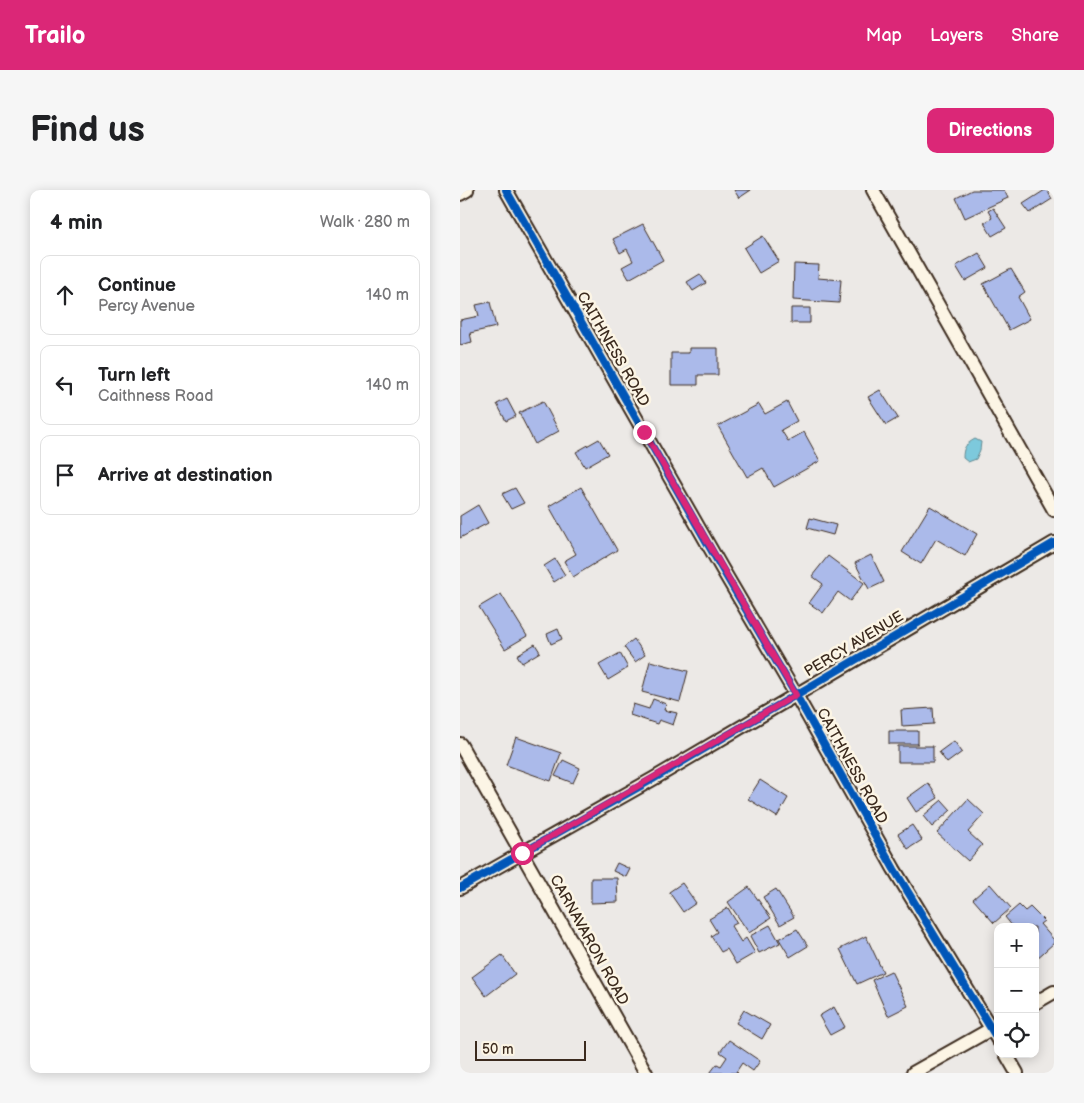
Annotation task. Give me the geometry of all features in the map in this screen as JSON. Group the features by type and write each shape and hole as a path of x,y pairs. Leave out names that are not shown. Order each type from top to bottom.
{"street":[{"path":"460,194 467,190"},
{"name":"CAITHNESS ROAD","path":"506,190 894,869 994,1029"},
{"path":"873,190 1054,510"},
{"name":"PERCY AVENUE","path":"460,888 796,695 1054,543"},
{"name":"CARNAVARON ROAD","path":"460,744 646,1073"},
{"path":"1039,1001 1054,992"},
{"path":"913,1073 994,1033"},
{"path":"1008,1058 1016,1073"}],"water":[{"path":"975,439 981,442 980,450 976,459 968,462 963,458 964,448"}],"building":[{"path":"734,190 751,190 739,198"},
{"path":"972,190 1004,190 1008,198 965,218 956,198"},
{"path":"1047,190 1052,199 1030,213 1023,204"},
{"path":"993,208 1006,228 992,236 984,223 992,218 988,211"},
{"path":"643,224 663,260 629,279 622,267 633,261 627,249 620,253 613,239"},
{"path":"763,236 779,261 759,273 744,248"},
{"path":"979,253 988,268 965,281 956,266"},
{"path":"794,264 819,265 818,278 841,280 839,303 793,300"},
{"path":"1011,269 1025,292 1018,297 1030,319 1009,330 983,284"},
{"path":"700,274 706,283 693,291 687,282"},
{"path":"490,302 496,327 470,333 472,342 460,345 460,320 479,316 476,305"},
{"path":"791,308 810,308 810,323 791,323"},
{"path":"689,348 718,348 718,375 698,375 698,385 671,385 671,353 689,353"},
{"path":"880,390 898,418 886,425 868,397"},
{"path":"507,399 516,416 506,421 497,404"},
{"path":"543,401 559,431 535,444 519,413"},
{"path":"787,402 797,421 781,430 788,441 804,432 820,461 774,487 763,468 747,477 718,426 759,404 765,414"},
{"path":"599,439 608,454 585,467 576,452"},
{"path":"581,487 617,550 573,577 564,561 576,554 549,506"},
{"path":"515,488 524,503 511,509 502,494"},
{"path":"478,505 488,523 460,538 460,516"},
{"path":"930,506 977,534 965,556 936,539 921,564 902,552"},
{"path":"810,518 836,525 833,535 807,528"},
{"path":"871,555 884,582 869,589 855,563"},
{"path":"828,556 864,583 850,601 838,592 823,613 809,603 823,584 812,576"},
{"path":"555,559 565,575 554,582 544,566"},
{"path":"501,594 527,636 505,649 479,607"},
{"path":"558,629 562,639 551,644 547,634"},
{"path":"634,639 645,655 635,662 624,647"},
{"path":"535,644 540,652 522,663 517,655"},
{"path":"620,653 628,668 608,680 599,665"},
{"path":"650,661 688,671 680,702 642,692"},
{"path":"653,699 666,704 664,710 677,713 673,725 659,720 657,724 630,715 633,704 649,709"},
{"path":"933,708 934,724 902,726 901,710"},
{"path":"889,731 918,731 918,744 889,744"},
{"path":"516,737 561,753 551,781 506,765"},
{"path":"954,741 962,752 947,763 939,752"},
{"path":"898,746 933,746 933,762 898,762"},
{"path":"563,760 580,768 573,783 555,776"},
{"path":"760,780 788,798 777,817 748,799"},
{"path":"928,783 938,798 916,812 907,798"},
{"path":"968,799 984,814 968,832 982,845 968,861 937,833"},
{"path":"942,800 951,810 932,827 923,816"},
{"path":"912,825 922,840 908,849 898,834"},
{"path":"617,863 630,869 626,877 613,871"},
{"path":"591,878 617,878 618,902 591,903"},
{"path":"682,883 696,903 683,912 669,892"},
{"path":"990,884 1011,908 994,923 973,899"},
{"path":"749,887 771,918 749,933 728,902"},
{"path":"776,889 794,917 780,925 763,897"},
{"path":"1019,905 1025,911 1030,907 1044,921 1040,924 1054,940 1054,943 1039,956 1039,923 1010,923 1005,917"},
{"path":"728,908 737,923 731,926 741,942 746,938 755,953 736,964 727,949 721,952 711,936 717,932 709,919"},
{"path":"770,925 780,943 759,953 750,936"},
{"path":"797,929 808,946 790,957 779,939"},
{"path":"866,936 883,972 857,984 840,949"},
{"path":"502,955 515,974 486,996 472,977"},
{"path":"891,971 908,1006 888,1016 872,980"},
{"path":"834,1007 845,1027 830,1035 819,1016"},
{"path":"744,1010 770,1025 762,1039 736,1023"},
{"path":"729,1040 760,1061 753,1071 742,1063 736,1072 738,1073 710,1073 717,1064 721,1066 727,1057 720,1052"}],"cycle path":[{"path":"506,190 894,869 994,1033"},
{"path":"460,888 653,779 1054,543"}],"route":[{"path":"522,853 796,695 644,432"}]}
